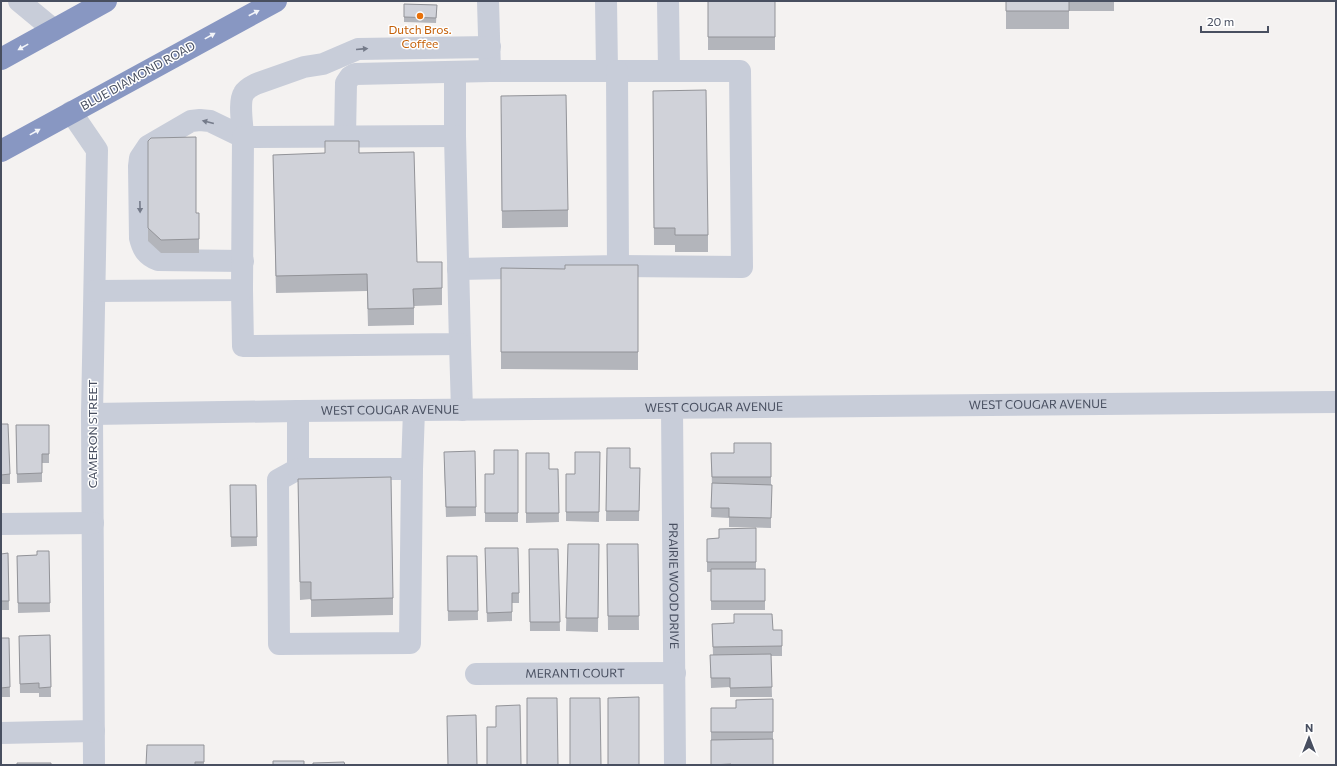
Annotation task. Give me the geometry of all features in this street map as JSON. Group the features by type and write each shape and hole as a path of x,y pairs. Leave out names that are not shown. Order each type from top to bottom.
{"highway":[{"path":"1,59 106,1"},
{"name":"BLUE DIAMOND ROAD","path":"1,151 276,1"}],"street":[{"path":"19,1 54,30"},
{"path":"488,1 490,71"},
{"path":"606,1 612,71 618,266"},
{"path":"668,1 669,71"},
{"path":"460,344 243,346 242,290 244,137 242,115 257,98 266,92 312,75 331,61 358,49 490,47"},
{"path":"396,48 396,73"},
{"path":"331,61 350,77"},
{"path":"345,136 346,83 350,77 355,74 490,71 740,71 742,267 618,266 458,269"},
{"path":"455,72 455,136 462,410"},
{"name":"CAMERON STREET","path":"71,112 97,150 92,414 94,765"},
{"path":"243,261 158,260 150,258 145,253 140,238 138,166 140,158 148,146 191,121 200,120 210,121 244,137 455,136"},
{"path":"95,292 242,290"},
{"name":"WEST COUGAR AVENUE","path":"92,414 1336,402"},
{"name":"PRAIRIE WOOD DRIVE","path":"672,408 675,765"},
{"path":"412,469 298,469 278,480 279,644 410,643 414,410"},
{"path":"298,411 298,469"},
{"path":"1,524 93,523"},
{"name":"MERANTI COURT","path":"476,674 675,673"},
{"path":"1,733 94,731"}],"building":[{"path":"708,1 775,1 775,37 708,37"},
{"path":"1006,1 1069,1 1069,11 1006,11"},
{"name":"Dutch Bros. Coffee","path":"404,4 437,5 436,18 404,17"},
{"path":"706,90 708,235 675,235 675,228 654,228 653,91"},
{"path":"566,95 568,210 502,211 501,96"},
{"path":"196,137 196,213 199,213 199,239 161,240 148,228 148,141 151,138"},
{"path":"325,141 359,141 359,153 414,152 417,262 442,262 442,288 413,289 414,308 368,309 367,274 276,276 273,155 325,153"},
{"path":"565,265 638,265 638,352 501,352 501,268 565,269"},
{"path":"1,424 8,424 10,474 1,475"},
{"path":"16,425 49,425 49,454 42,454 42,473 17,474"},
{"path":"734,443 771,443 771,477 712,477 711,453 734,453"},
{"path":"607,448 630,448 630,468 640,468 639,511 606,511"},
{"path":"494,450 518,450 518,513 485,513 485,474 494,474"},
{"path":"475,451 476,507 446,507 444,452"},
{"path":"575,452 600,452 599,512 566,512 566,474 575,474"},
{"path":"526,453 549,453 549,469 558,469 559,513 526,513"},
{"path":"391,477 393,598 311,600 311,582 300,582 298,479"},
{"path":"712,483 772,485 771,518 729,517 729,508 711,508"},
{"path":"230,485 256,485 257,537 231,537"},
{"path":"756,528 756,562 707,562 707,539 719,538 719,529"},
{"path":"568,544 599,544 598,618 566,618"},
{"path":"607,544 638,544 639,616 608,616"},
{"path":"485,548 518,548 519,593 512,593 512,612 487,613"},
{"path":"529,549 558,549 560,622 530,622"},
{"path":"37,551 49,551 50,603 18,603 17,556 37,555"},
{"path":"8,553 9,601 1,601 1,554"},
{"path":"447,556 477,556 478,611 448,611"},
{"path":"711,569 765,569 765,601 711,601"},
{"path":"734,614 772,614 773,630 782,630 782,646 713,647 712,624 734,623"},
{"path":"50,635 51,687 39,688 39,683 20,684 19,636"},
{"path":"1,638 9,638 10,687 1,688"},
{"path":"771,654 772,687 730,688 730,678 711,678 710,655"},
{"path":"639,697 639,765 608,765 608,698"},
{"path":"527,698 557,698 558,765 527,765"},
{"path":"570,698 600,698 601,765 570,765"},
{"path":"773,699 773,732 711,732 711,708 736,708 736,700"},
{"path":"520,705 521,765 487,765 487,727 496,727 496,706"},
{"path":"476,715 477,765 448,765 447,716"},
{"path":"773,739 773,765 711,765 711,740"},
{"path":"147,745 204,745 204,762 195,762 195,765 146,765"},
{"path":"273,761 304,761 304,765 273,765"},
{"path":"344,762 345,765 313,765 313,763"},
{"path":"17,763 51,763 51,765 17,765"}],"place":[{"name":"Dutch Bros. Coffee","path":"420,16"}]}
